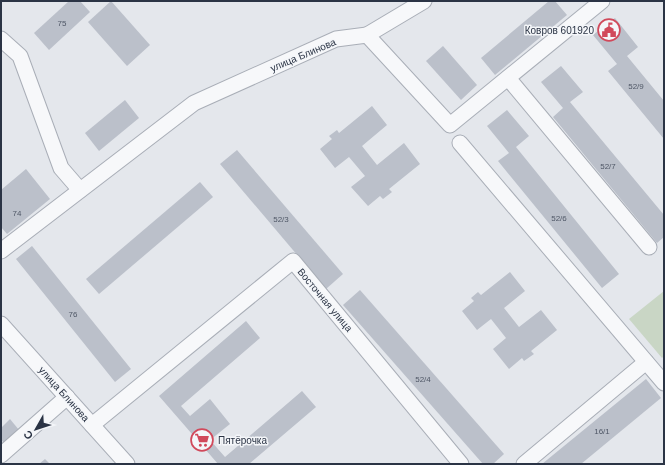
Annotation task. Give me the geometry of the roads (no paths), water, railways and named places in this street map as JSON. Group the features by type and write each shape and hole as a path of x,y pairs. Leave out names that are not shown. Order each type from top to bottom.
{"street":[{"path":"424,1 367,35 450,125 508,78 593,3"},
{"name":"улица Блинова","path":"1,251 194,102 336,39 367,35"},
{"path":"1,39 20,56 61,168 80,190"},
{"path":"508,78 649,247"},
{"path":"460,143 664,383"},
{"name":"Восточная улица","path":"92,425 293,261 461,464"},
{"name":"улица Блинова","path":"1,324 127,464"},
{"path":"524,464 646,362"},
{"path":"1,455 66,397"}],"place":[{"name":"Ковров 601920","path":"609,30"},
{"name":"Пятёрочка","path":"202,440"}]}
